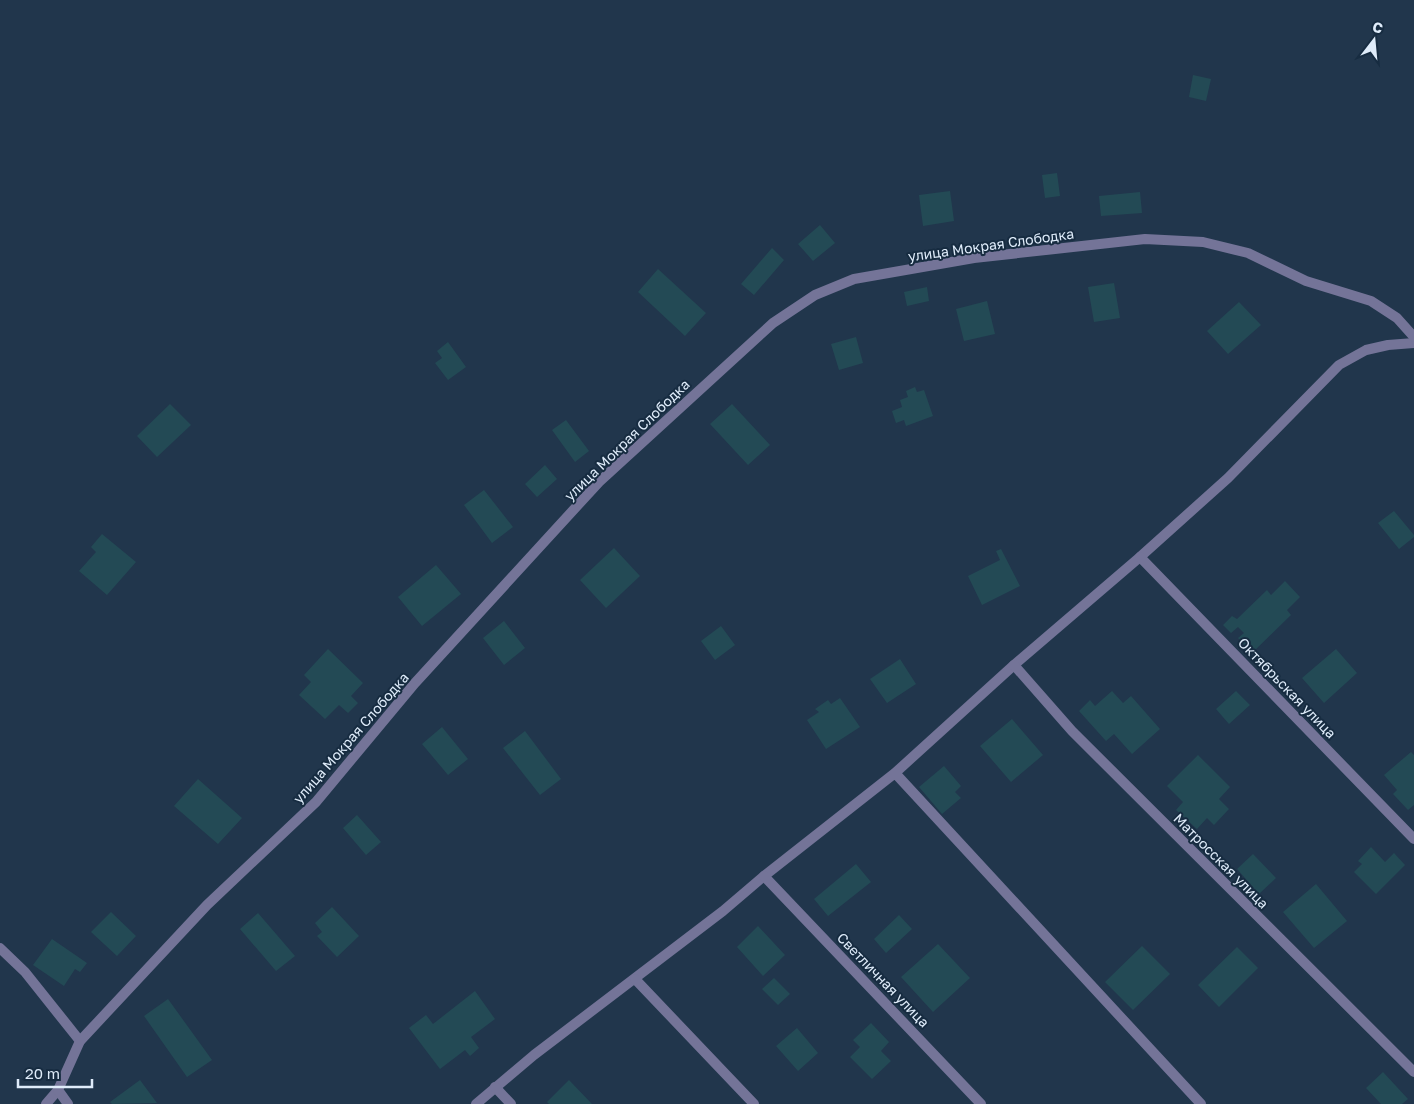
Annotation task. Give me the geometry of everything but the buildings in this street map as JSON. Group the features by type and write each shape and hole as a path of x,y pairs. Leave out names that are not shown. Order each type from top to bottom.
{"street":[{"name":"улица Мокрая Слободка","path":"46,1104 58,1090 80,1041 207,905 316,802 415,683 599,482 773,323 815,295 854,279 974,258 1145,239 1204,242 1248,253 1306,281 1371,301 1397,318 1414,337"},
{"path":"476,1104 534,1055 723,911 764,876 895,773 1014,665 1140,557 1228,478 1340,365 1366,350 1388,345 1414,343"},
{"name":"Октябрьская улица","path":"1140,557 1414,839"},
{"name":"Матросская улица","path":"1014,665 1072,731 1414,1072"},
{"path":"895,773 1201,1104"},
{"name":"Светличная улица","path":"764,876 982,1104"},
{"path":"0,948 25,972 80,1041"},
{"path":"634,979 754,1104"},
{"path":"495,1087 511,1104"},
{"path":"58,1090 68,1104"}]}
